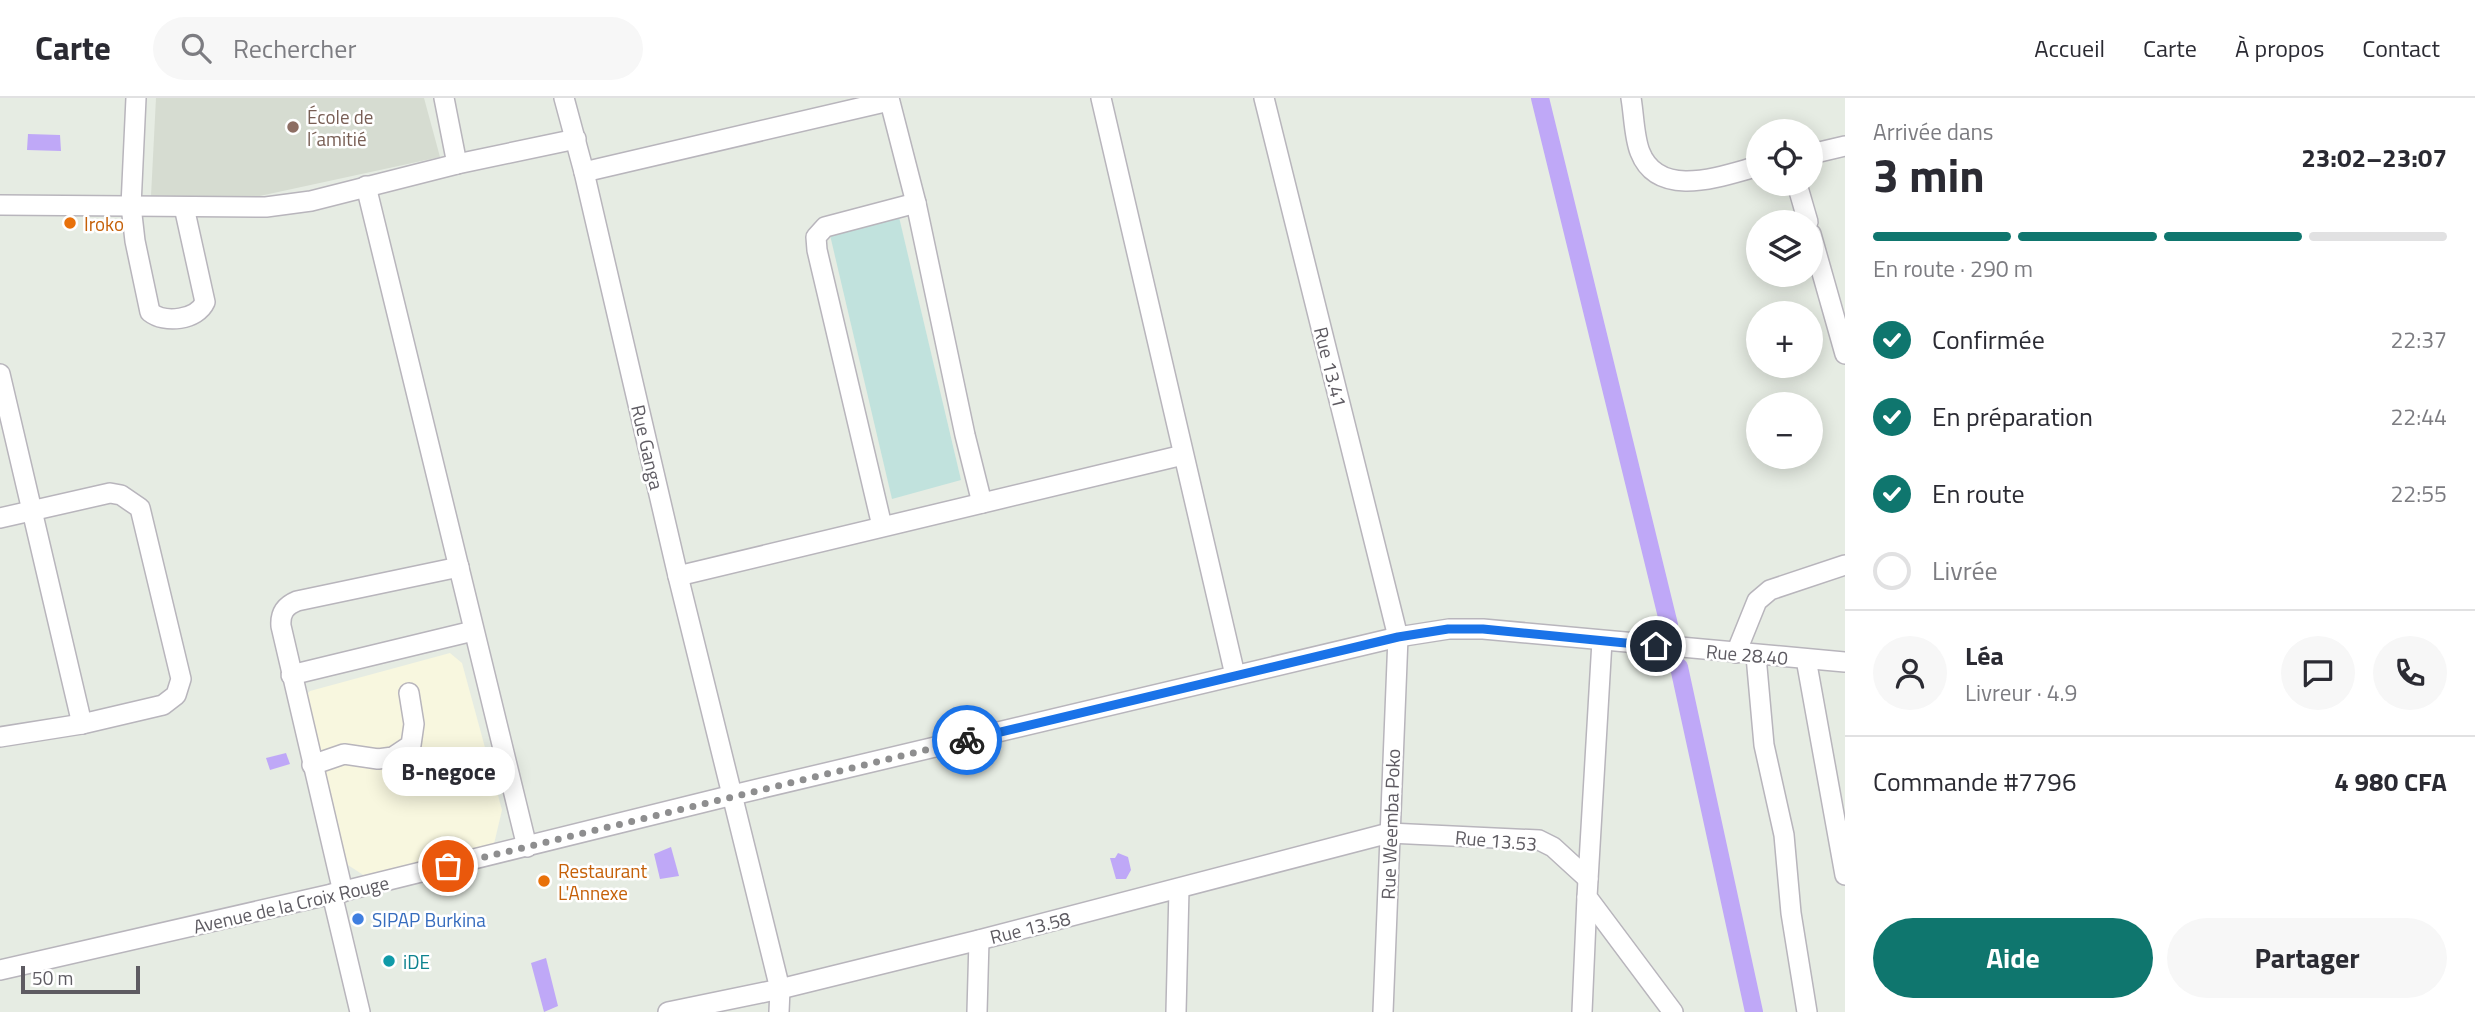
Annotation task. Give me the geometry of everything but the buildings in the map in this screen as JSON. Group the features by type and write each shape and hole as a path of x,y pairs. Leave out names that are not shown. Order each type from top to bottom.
{"street":[{"path":"136,98 131,206 135,241 150,312 164,320 193,315 201,310 205,302 184,207"},
{"path":"444,98 457,164"},
{"name":"Rue Ganga","path":"564,98 780,989"},
{"path":"1101,98 1235,675"},
{"name":"Rue 13.41","path":"1264,98 1398,637"},
{"path":"1632,98 1640,153 1652,169 1667,178 1689,181 1709,180 1746,170"},
{"path":"584,172 889,99 916,203 982,503"},
{"path":"0,205 266,207 311,201 457,164 576,139"},
{"path":"1823,151 1845,146"},
{"path":"366,186 527,847"},
{"path":"882,526 816,237 825,227 916,203"},
{"path":"1823,276 1845,354"},
{"path":"0,373 82,724"},
{"path":"678,576 1183,454"},
{"path":"0,518 110,493 121,495 141,508 180,671 180,687 170,701 163,705 82,724 0,737"},
{"path":"1736,653 1757,601 1770,590 1845,565"},
{"path":"360,1012 312,765 280,620 282,613 291,603 459,567"},
{"name":"Rue 28.40","path":"1398,637 1448,629 1483,629 1845,663"},
{"path":"291,675 473,631"},
{"name":"Avenue de la Croix Rouge","path":"0,970 338,893 733,795 1398,637"},
{"name":"Rue Weemba Poko","path":"1383,1012 1398,637"},
{"path":"1582,1012 1602,641"},
{"path":"1756,656 1764,746 1784,835 1791,913 1807,1012"},
{"path":"1806,659 1838,795 1845,875"},
{"path":"312,765 344,754 378,759 393,757 411,745 414,724 409,693"},
{"name":"Rue 13.53","path":"1390,833 1539,841 1553,847 1588,888 1673,1012"},
{"name":"Rue 13.58","path":"668,1012 780,989 979,940 1390,833"},
{"path":"1176,1012 1179,889"},
{"path":"978,1012 979,940"},
{"path":"779,1012 780,989"}],"shaded area":[{"name":"École de l´amitié","path":"156,98 424,98 440,157 255,197 151,196"},
{"path":"28,134 60,135 61,151 27,150"},
{"path":"899,217 961,480 892,499 830,235"},
{"path":"450,653 462,663 502,810 494,844 371,880 334,856 298,703 310,691"},
{"path":"286,753 290,764 270,770 266,758"},
{"path":"671,847 679,876 660,879 654,854"},
{"path":"1118,853 1128,857 1131,870 1126,879 1116,879 1110,858 1115,858"},
{"path":"546,958 558,1006 544,1012 531,963"}],"waterway":[{"path":"1540,98 1669,625"},
{"path":"1679,667 1754,1012"}],"way so far":[{"path":"448,866 967,740"}],"place":[{"name":"École de l´amitié","path":"293,127"},
{"name":"Iroko","path":"70,223"},
{"name":"B-negoce","path":"448,866"},
{"name":"Restaurant L'Annexe","path":"544,881"},
{"name":"SIPAP Burkina","path":"358,919"},
{"name":"iDE","path":"389,961"}],"route":[{"path":"967,740 1398,637 1448,629 1515,631 1656,646"}]}
